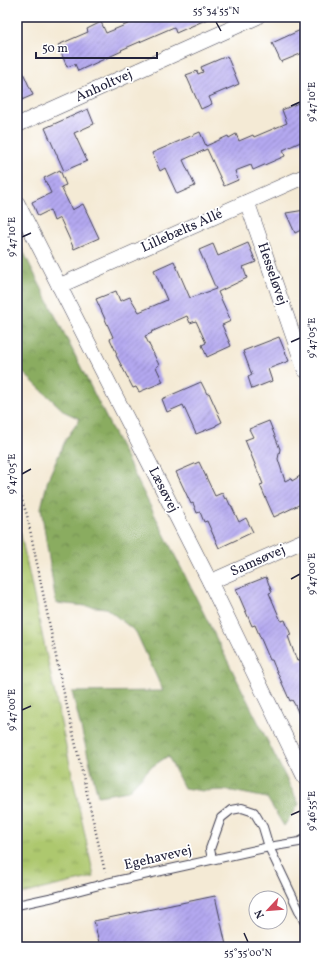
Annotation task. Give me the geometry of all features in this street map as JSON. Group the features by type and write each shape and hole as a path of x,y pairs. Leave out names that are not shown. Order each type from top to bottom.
{"street":[{"name":"Anholtvej","path":"17,125 256,17"},
{"name":"Lillebælts Allé","path":"59,286 305,176"},
{"name":"Hesseløvej","path":"247,202 305,370"},
{"name":"Læsøvej","path":"17,203 210,582 305,778"},
{"name":"Samsøvej","path":"210,582 304,542"}],"lane":[{"path":"212,859 210,849 221,818 231,810 242,808 254,812 263,827 269,847 305,923"},
{"name":"Egehavevej","path":"17,905 54,897 107,882 269,847 299,842 305,839"}],"path":[{"path":"17,486 27,515 60,676 107,882"}],"green space":[{"path":"17,239 299,804 284,826 267,798 227,790 203,791 184,788 168,756 150,768 128,791 98,796 72,692 163,691 136,632 106,608 56,603 41,508 48,479 66,439 80,419 65,412 17,367"},
{"path":"17,530 20,531 94,877 17,895"}],"building":[{"path":"128,17 212,17 176,33 174,27 78,71 75,64 67,67 58,45 88,32 87,29 101,22 106,33 130,23"},
{"path":"305,28 305,52 281,62 272,43"},
{"path":"227,56 239,84 209,97 212,104 201,109 186,75 197,71 198,74 203,72 201,67"},
{"path":"17,59 33,95 17,102"},
{"path":"305,100 305,140 283,150 285,156 253,170 251,165 235,171 238,180 224,186 207,149 183,160 195,186 177,194 165,168 160,171 152,153 200,132 206,146 236,134 239,141 253,135 254,137 287,123 282,110"},
{"path":"88,109 94,124 74,133 87,161 64,171 45,128"},
{"path":"60,170 66,185 61,187 72,210 83,204 99,238 74,249 60,218 54,221 50,210 38,216 32,202 51,193 44,178"},
{"path":"305,210 305,228 295,233 286,213"},
{"path":"248,243 256,262 243,267 247,278 218,292 231,321 222,325 231,346 207,357 202,345 206,343 196,321 190,323 187,316 145,336 159,365 156,367 163,382 139,392 136,387 133,388 116,355 117,354 110,339 113,337 96,299 116,291 120,301 130,297 139,312 167,300 154,270 174,261 190,298 216,289 199,250 213,244 218,256"},
{"path":"279,337 289,361 268,369 272,381 252,389 248,377 252,375 243,351"},
{"path":"201,382 207,394 209,393 222,422 196,434 183,405 167,412 162,399"},
{"path":"269,421 280,449 278,459 285,481 291,478 292,481 300,476 305,486 305,502 274,517 260,485 263,484 245,440 253,437 249,429"},
{"path":"199,462 215,496 222,493 225,499 227,498 239,522 246,518 253,532 219,548 207,521 204,522 200,512 197,513 193,503 191,504 176,472"},
{"path":"266,577 272,592 269,593 281,621 285,620 291,635 288,636 297,661 305,658 305,729 295,705 292,700 290,701 272,660 270,660 255,625 252,626 236,589"},
{"path":"215,896 226,945 217,947 100,947 94,921"}]}
